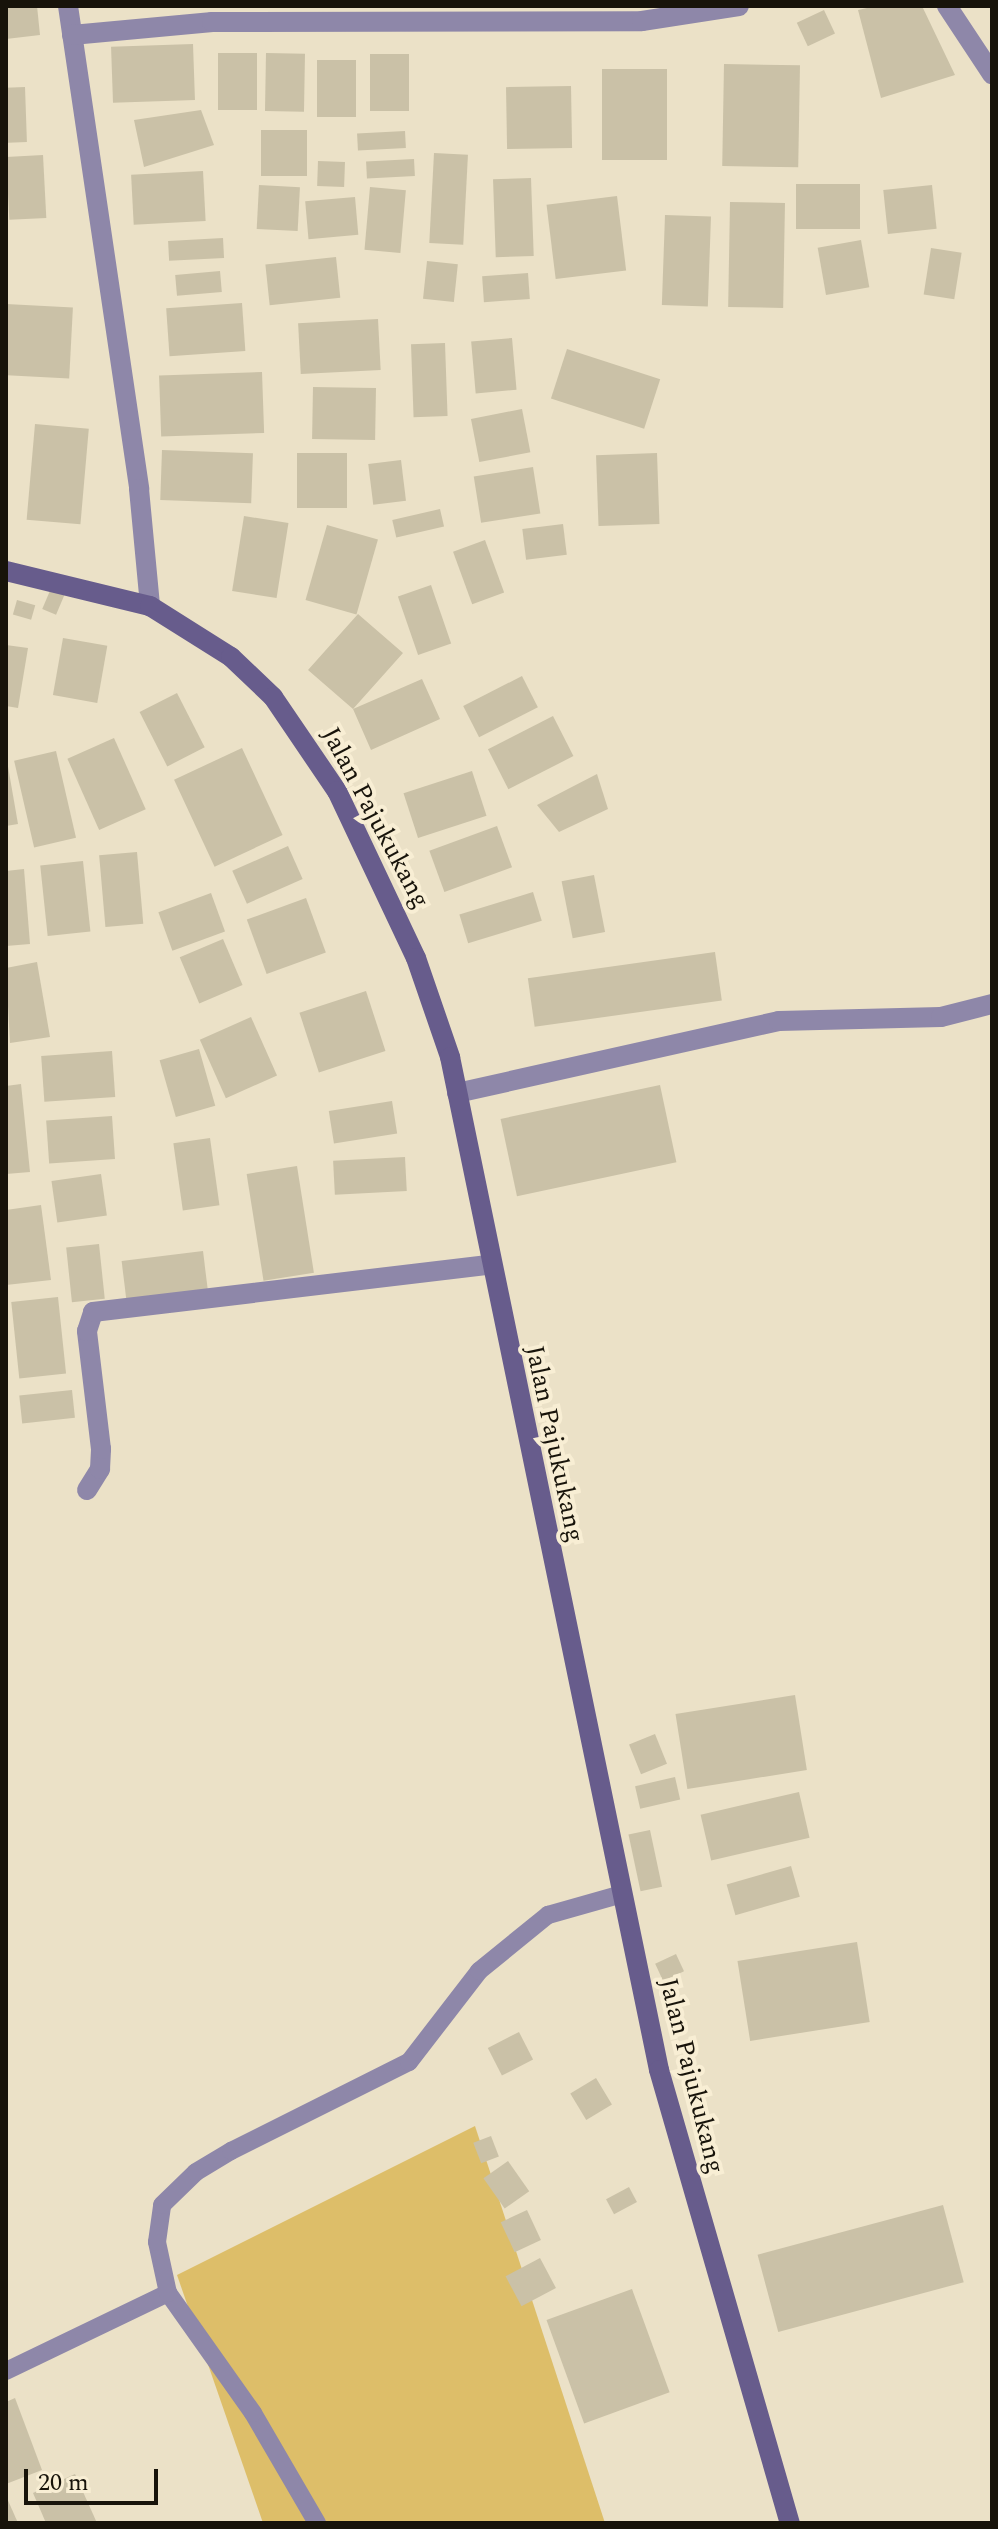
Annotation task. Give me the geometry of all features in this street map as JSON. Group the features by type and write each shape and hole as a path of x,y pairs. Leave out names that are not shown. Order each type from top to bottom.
{"street":[{"path":"68,6 139,489 150,606"},
{"path":"72,35 212,22 642,21 739,6"},
{"path":"947,6 992,74"},
{"name":"Jalan Pajukukang","path":"6,571 150,606 231,657 273,697 311,745 367,847 416,958 457,1093 490,1265 670,2113 790,2523"},
{"path":"457,1093 779,1021 941,1017 992,1004"},
{"path":"87,1490 100,1469 101,1449 87,1331 93,1312 490,1265"}],"lane":[{"path":"317,2523 253,2413 168,2293 159,2221 162,2205 180,2185 243,2145 409,2062 479,1971 548,1915 622,1894"},
{"path":"10,2369 168,2293"}],"shaded area":[{"path":"475,2126 605,2523 263,2523 177,2275"}],"building":[{"path":"6,6 37,6 40,35 6,39"},
{"path":"876,6 922,6 955,75 881,98 858,10"},
{"path":"824,10 835,34 808,46 797,23"},
{"path":"193,44 195,100 113,103 111,47"},
{"path":"218,53 257,53 257,110 218,110"},
{"path":"266,53 305,54 304,112 265,111"},
{"path":"370,54 409,54 409,111 370,111"},
{"path":"317,60 356,60 356,117 317,117"},
{"path":"724,64 800,65 798,167 722,166"},
{"path":"602,69 667,69 667,160 602,160"},
{"path":"571,86 572,148 507,149 506,87"},
{"path":"25,87 27,142 8,143 6,88"},
{"path":"201,110 214,145 144,167 134,120"},
{"path":"261,130 307,130 307,176 261,176"},
{"path":"405,131 406,148 358,150 357,134"},
{"path":"434,153 468,155 463,245 429,243"},
{"path":"43,155 46,218 9,220 6,157"},
{"path":"414,159 415,176 367,178 366,162"},
{"path":"318,161 345,162 344,187 317,186"},
{"path":"203,171 206,221 134,225 131,175"},
{"path":"531,178 534,256 496,257 493,179"},
{"path":"796,184 860,184 860,229 796,229"},
{"path":"259,185 300,187 298,231 257,229"},
{"path":"932,185 937,229 888,234 883,190"},
{"path":"370,187 406,190 400,253 365,250"},
{"path":"617,196 626,270 556,279 547,205"},
{"path":"355,197 358,235 309,239 305,201"},
{"path":"730,202 785,203 783,308 728,307"},
{"path":"665,215 711,217 708,307 662,305"},
{"path":"223,238 224,258 169,261 168,241"},
{"path":"861,240 869,287 826,295 818,248"},
{"path":"931,248 962,253 954,299 924,294"},
{"path":"336,257 340,298 270,305 265,264"},
{"path":"427,261 458,264 454,302 423,299"},
{"path":"220,271 222,292 177,296 175,275"},
{"path":"528,273 530,299 484,302 482,276"},
{"path":"242,303 245,351 170,356 166,308"},
{"path":"6,304 73,308 69,378 6,375"},
{"path":"378,319 381,370 301,374 298,323"},
{"path":"512,338 517,390 476,393 471,342"},
{"path":"445,343 448,416 414,417 411,344"},
{"path":"567,349 660,379 644,429 551,398"},
{"path":"262,372 264,433 161,437 159,376"},
{"path":"313,387 376,388 375,440 312,439"},
{"path":"522,409 530,452 479,462 471,419"},
{"path":"35,424 89,429 80,524 27,520"},
{"path":"162,450 253,453 251,503 160,500"},
{"path":"297,453 347,453 347,508 297,508"},
{"path":"657,453 659,524 599,526 596,455"},
{"path":"401,460 406,501 373,505 368,464"},
{"path":"533,467 540,513 481,523 474,476"},
{"path":"440,509 444,527 396,538 392,520"},
{"path":"244,516 288,523 277,598 232,591"},
{"path":"563,524 567,555 526,560 522,529"},
{"path":"327,525 378,540 356,615 306,600"},
{"path":"485,540 504,593 472,604 453,552"},
{"path":"431,585 451,644 418,655 398,596"},
{"path":"52,586 66,592 56,615 42,609"},
{"path":"17,600 35,605 31,620 13,614"},
{"path":"358,614 403,653 353,709 308,670"},
{"path":"63,638 107,646 97,703 53,695"},
{"path":"6,645 28,648 18,708 6,706"},
{"path":"522,676 538,707 479,737 463,706"},
{"path":"422,679 440,719 371,750 353,709"},
{"path":"177,693 205,747 167,766 140,712"},
{"path":"553,716 573,756 508,789 488,749"},
{"path":"114,738 146,809 99,830 67,759"},
{"path":"242,748 283,835 215,867 174,780"},
{"path":"56,751 76,838 34,847 14,761"},
{"path":"6,755 18,824 6,826"},
{"path":"472,771 487,816 418,838 404,793"},
{"path":"597,774 608,809 559,832 537,805"},
{"path":"497,826 512,867 444,892 429,851"},
{"path":"288,846 303,879 247,904 232,871"},
{"path":"137,852 143,924 105,927 99,855"},
{"path":"83,861 90,932 48,936 40,865"},
{"path":"24,869 30,944 6,946 6,871"},
{"path":"594,875 605,932 573,938 562,881"},
{"path":"533,892 542,921 468,943 459,915"},
{"path":"211,893 225,932 172,951 158,912"},
{"path":"306,898 326,953 267,974 247,920"},
{"path":"223,939 243,985 199,1003 180,957"},
{"path":"715,952 722,1001 535,1027 528,978"},
{"path":"37,962 50,1037 10,1043 6,968"},
{"path":"366,991 385,1051 319,1073 299,1013"},
{"path":"251,1017 277,1075 226,1098 200,1040"},
{"path":"199,1049 215,1106 176,1117 160,1060"},
{"path":"112,1051 115,1097 44,1102 41,1056"},
{"path":"21,1084 30,1172 6,1174 6,1086"},
{"path":"660,1085 676,1162 517,1196 501,1119"},
{"path":"392,1101 397,1134 334,1144 329,1111"},
{"path":"112,1116 115,1159 49,1163 46,1121"},
{"path":"210,1138 219,1205 183,1210 173,1143"},
{"path":"405,1157 407,1191 335,1195 333,1161"},
{"path":"297,1166 314,1273 264,1281 247,1174"},
{"path":"101,1174 107,1216 57,1223 51,1181"},
{"path":"41,1205 51,1280 6,1285 6,1210"},
{"path":"99,1244 105,1299 72,1302 66,1247"},
{"path":"203,1251 208,1293 127,1303 122,1261"},
{"path":"58,1297 66,1374 19,1378 11,1302"},
{"path":"72,1390 75,1418 22,1423 19,1396"},
{"path":"795,1695 807,1770 687,1789 675,1714"},
{"path":"655,1734 667,1764 641,1774 629,1744"},
{"path":"675,1777 680,1799 640,1809 635,1786"},
{"path":"799,1792 810,1838 711,1861 701,1815"},
{"path":"650,1830 662,1887 641,1891 628,1835"},
{"path":"791,1866 800,1897 735,1915 727,1884"},
{"path":"857,1942 870,2022 750,2041 737,1961"},
{"path":"676,1954 684,1971 663,1981 655,1964"},
{"path":"519,2032 533,2060 502,2076 488,2048"},
{"path":"596,2078 612,2105 586,2120 570,2093"},
{"path":"491,2136 499,2157 481,2163 473,2143"},
{"path":"508,2161 529,2191 505,2209 483,2178"},
{"path":"629,2187 637,2202 614,2214 606,2199"},
{"path":"943,2205 964,2282 778,2332 758,2255"},
{"path":"527,2210 541,2240 515,2252 501,2222"},
{"path":"540,2258 556,2288 522,2306 506,2276"},
{"path":"632,2289 670,2392 584,2423 546,2320"},
{"path":"15,2398 42,2470 6,2484 6,2402"},
{"path":"75,2474 97,2523 46,2523 33,2493"},
{"path":"6,2496 18,2523 6,2523"}]}
